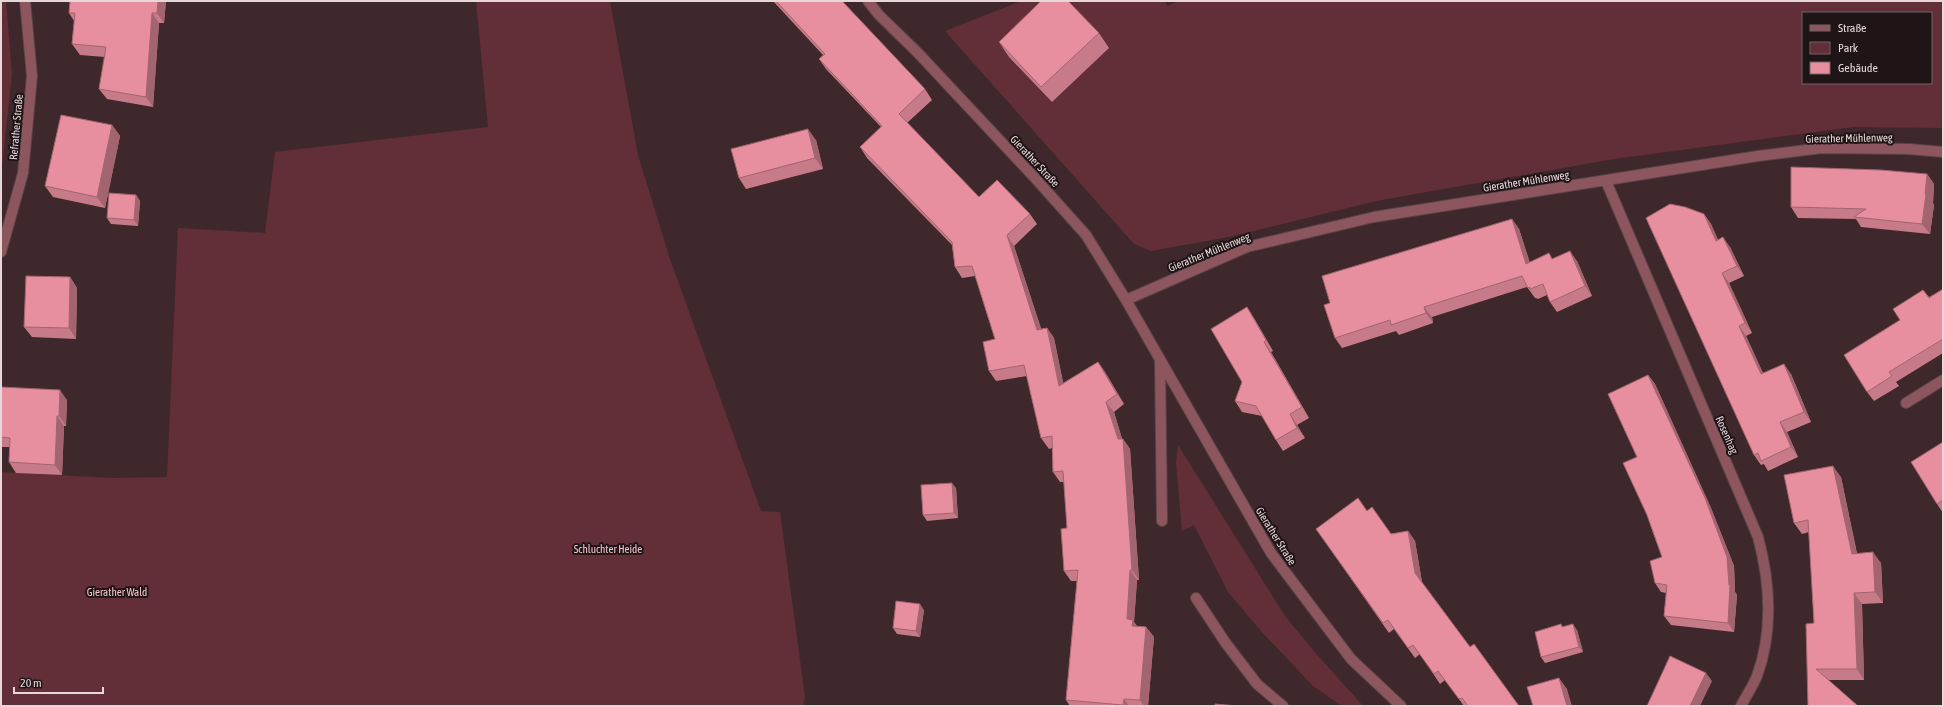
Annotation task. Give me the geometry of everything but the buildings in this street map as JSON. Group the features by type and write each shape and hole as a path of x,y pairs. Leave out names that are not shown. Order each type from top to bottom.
{"street":[{"name":"Refrather Straße","path":"1,252 23,173 32,76 25,1"},
{"name":"Gierather Straße","path":"868,1 879,15 918,53 1035,178 1086,235 1160,357 1271,554 1351,659 1401,706"},
{"name":"Gierather Mühlenweg","path":"1126,300 1247,247 1374,217 1758,156 1822,148 1909,148 1943,152"},
{"name":"Rosenhag","path":"1606,181 1758,537 1766,569 1768,631 1757,676 1741,706"},
{"path":"1160,357 1162,521"},
{"path":"1906,403 1943,380"},
{"path":"1196,598 1225,642 1257,684 1283,706"}],"green space":[{"path":"1,1 6,1 12,74 1,176"},
{"name":"Schluchter Heide","path":"476,1 610,1 638,155 670,259 761,511 780,512 805,697 803,706 1,706 1,472 111,478 167,477 178,228 265,233 275,152 488,127"},
{"path":"1021,1 1165,1 1167,6 1179,1 1943,1 1943,128 1853,127 1614,159 1376,201 1229,237 1151,251 1134,244 945,31"},
{"path":"1178,445 1285,616 1363,706 1342,706 1313,686 1260,630 1228,592 1194,525 1182,531 1176,463"}],"park label":[{"name":"Gierather Wald","path":"117,592"}]}
